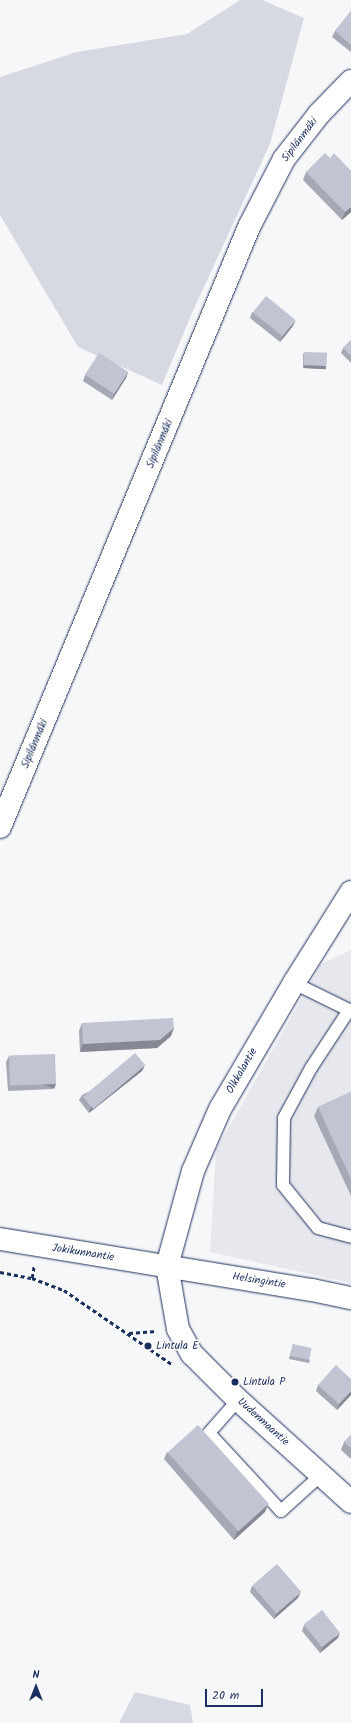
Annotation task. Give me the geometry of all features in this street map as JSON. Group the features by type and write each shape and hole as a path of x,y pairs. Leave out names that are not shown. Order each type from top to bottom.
{"street":[{"name":"Sipilänmäki","path":"0,827 249,227 284,159 319,114 351,81"},
{"name":"Olkkalantie","path":"167,1266 194,1171 220,1109 294,983 351,892"},
{"name":"Jokikunnantie","path":"0,1239 167,1266"},
{"name":"Helsingintie","path":"167,1266 351,1298"},
{"name":"Uudenmaantie","path":"167,1266 178,1329 192,1354 238,1400 351,1502"}],"lane":[{"path":"294,983 350,1011 311,1068 284,1118 283,1185 318,1228 351,1237"},
{"path":"238,1400 209,1433 281,1511 321,1475"}],"path":[{"path":"0,1272 32,1278"},
{"path":"128,1333 178,1329"}],"shaded area":[{"path":"240,0 262,0 304,18 270,144 192,313 162,385 78,347 0,215 0,77 77,52 187,34"},
{"path":"351,950 351,1283 210,1252 216,1150 321,964"},
{"path":"135,1692 190,1705 193,1723 119,1723"}],"building":[{"path":"351,11 351,45 335,31"},
{"path":"325,153 330,158 334,153 351,171 351,207 345,212 306,172"},
{"path":"266,296 296,320 282,336 253,312"},
{"path":"351,340 351,356 343,348"},
{"path":"304,352 327,353 327,366 304,365"},
{"path":"99,353 128,372 114,394 85,375"},
{"path":"173,1018 174,1028 160,1040 83,1044 82,1023"},
{"path":"135,1053 145,1065 93,1109 83,1097"},
{"path":"55,1054 56,1084 10,1086 9,1056"},
{"path":"351,1092 351,1179 318,1107"},
{"path":"293,1344 312,1348 309,1360 291,1356"},
{"path":"336,1365 351,1379 351,1391 339,1404 318,1385"},
{"path":"198,1425 269,1504 238,1531 168,1452"},
{"path":"351,1435 351,1448 344,1442"},
{"path":"277,1564 301,1592 276,1614 252,1586"},
{"path":"322,1610 340,1633 322,1647 304,1624"}],"place":[{"name":"Lintula E","path":"148,1346"},
{"name":"Lintula P","path":"235,1382"}]}
